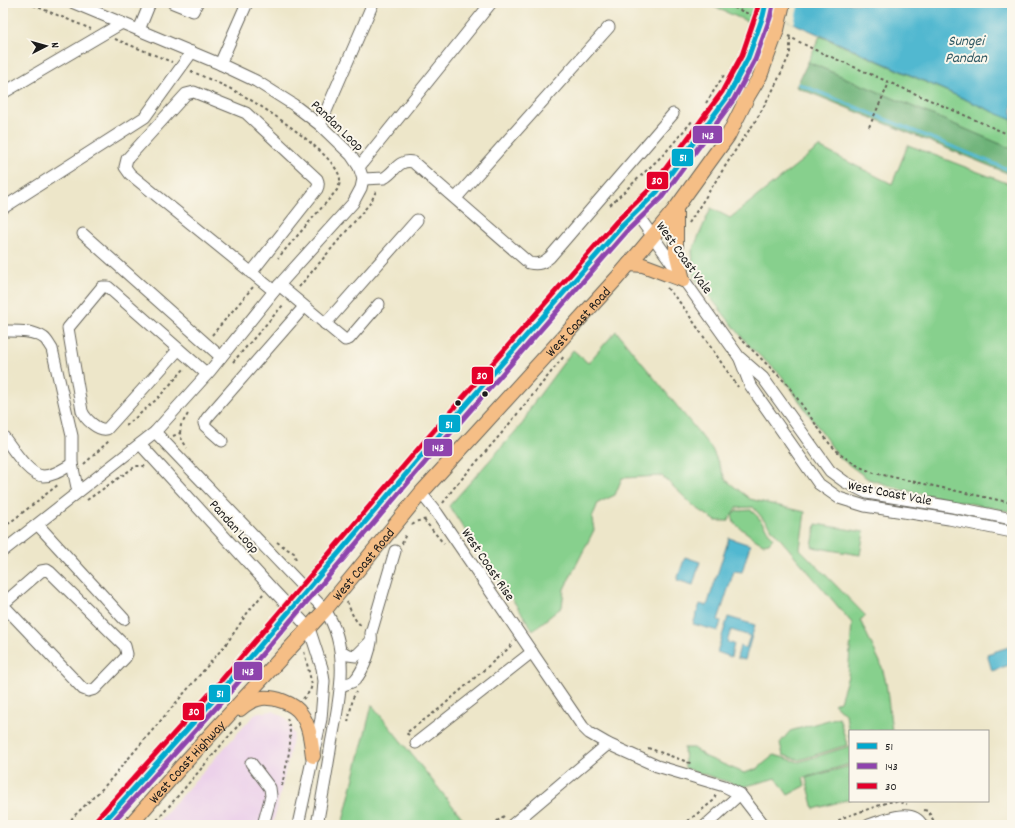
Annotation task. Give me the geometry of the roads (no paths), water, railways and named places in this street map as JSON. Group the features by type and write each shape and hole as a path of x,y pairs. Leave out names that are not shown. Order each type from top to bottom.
{"main road":[{"name":"West Coast Road","path":"325,610 421,493 629,264 676,208 728,136 760,76 783,3"},
{"name":"West Coast Road","path":"307,592 429,447 617,232 657,192 728,96 748,58 761,12"},
{"path":"676,208 676,252 683,280"},
{"path":"629,264 643,265 683,280"},
{"name":"West Coast Highway","path":"101,825 307,592"},
{"name":"West Coast Highway","path":"130,825 325,610"},
{"path":"225,719 250,701 262,698 272,698 294,706 301,712 306,722 313,756"}],"street":[{"name":"Pandan Loop","path":"74,3 192,52 256,81 294,105 320,125 351,155 360,168 363,179"},
{"path":"139,30 150,3"},
{"path":"172,3 193,10 197,3"},
{"path":"220,64 247,3"},
{"path":"320,125 373,3"},
{"path":"360,168 491,3"},
{"path":"3,92 122,23"},
{"path":"456,198 609,27"},
{"path":"3,208 145,117 192,52"},
{"path":"256,276 317,189 319,185 318,182 246,113 194,92 186,94 127,160 125,168 130,174 256,276 304,307 342,339 347,340 379,304"},
{"path":"3,551 155,432 207,374 276,288 353,203 361,188 363,179 384,178 399,164 410,161 413,162 530,263 542,263 550,257 673,114"},
{"name":"West Coast Vale","path":"636,213 739,357 762,378 830,471 845,482 867,493 953,507 1012,519"},
{"path":"325,324 417,220"},
{"path":"84,234 221,357"},
{"path":"179,349 107,429 104,430 98,428 83,414 68,328 102,287 108,287 179,349 207,374"},
{"path":"222,441 205,426 204,423 207,418 304,307"},
{"path":"3,331 20,331 35,334 44,338 52,348 72,436 72,464 78,492"},
{"name":"West Coast Vale","path":"739,357 750,384 818,484 839,498 864,506 949,519 1012,532"},
{"name":"Pandan Loop","path":"155,432 307,592"},
{"path":"3,436 29,470 37,474 49,475 72,464"},
{"name":"Pandan Loop","path":"140,444 309,628"},
{"name":"West Coast Rise","path":"421,493 436,513 529,655 589,733 608,744 657,766 724,786 740,794 764,825"},
{"path":"38,525 124,619"},
{"path":"341,686 355,680 367,660 395,551"},
{"path":"47,570 124,646 127,654 96,689 88,691 83,689 3,605 41,572 47,570"},
{"name":"West Coast Road","path":"307,592 325,610 331,619 340,645 342,665 341,686 317,825"},
{"path":"298,825 322,713 324,681 322,668 309,628"},
{"path":"341,651 348,655 356,656 372,636"},
{"path":"416,742 529,655"},
{"path":"512,825 608,744"},
{"path":"251,763 270,788 271,796 263,825"},
{"path":"706,825 740,794"},
{"path":"869,825 908,816 915,817 922,825"}],"water":[{"name":"Sungei Pandan","path":"748,3 1012,4 1012,120"},
{"path":"729,538 750,545 742,572 734,571 718,620 721,621 718,631 693,624 700,604 707,606"},
{"path":"685,557 700,562 693,585 677,580"},
{"path":"728,617 755,625 745,660 737,658 740,646 746,648 750,636 731,630 727,642 734,644 731,657 717,652"},
{"path":"1012,646 1012,664 992,671 987,654"}],"waterway":[{"path":"799,84 1012,171"}]}
